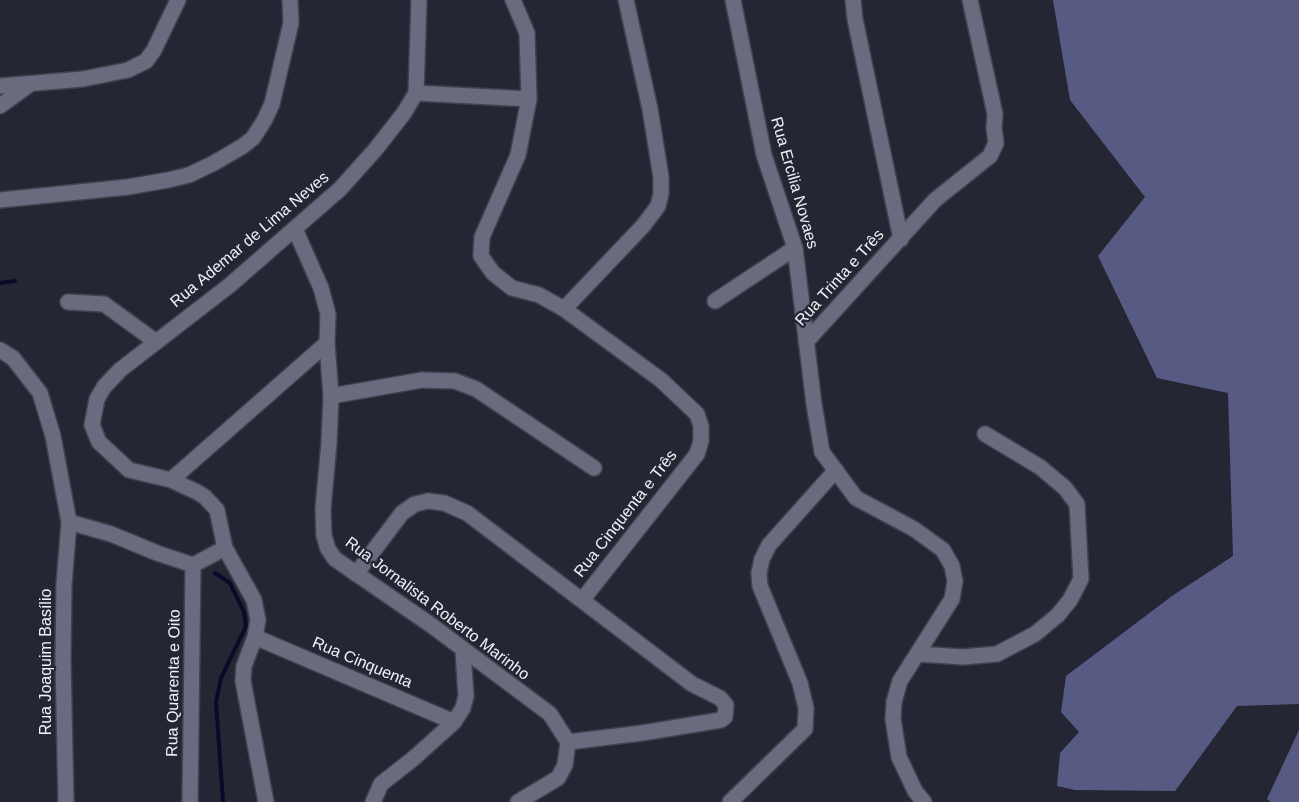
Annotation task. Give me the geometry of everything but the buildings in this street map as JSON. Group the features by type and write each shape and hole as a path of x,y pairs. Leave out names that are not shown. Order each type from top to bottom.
{"street":[{"path":"0,86 83,79 128,70 146,61 154,50 178,0"},
{"path":"0,201 128,187 168,180 189,175 243,146 258,130 272,104 291,23 290,0"},
{"path":"419,0 416,93 529,99"},
{"path":"513,0 527,33 529,99 518,155 482,237 482,256 493,273 512,288 538,295 564,309 644,226 658,206 661,195 661,177 650,109 626,0"},
{"name":"Rua Ercilia Novaes","path":"733,0 764,155 795,248 822,452 856,498 914,529 943,550 952,566 955,581 952,599 900,681 894,702 893,719 899,758 915,791 924,802"},
{"path":"853,0 901,238"},
{"name":"Rua Trinta e Três","path":"806,342 935,200 990,156 996,143 995,114 970,0"},
{"path":"0,106 29,84"},
{"name":"Rua Ademar de Lima Neves","path":"266,802 243,681 244,666 255,637 258,620 254,600 225,548 217,510 205,497 171,480 129,470 99,441 92,424 97,399 104,387 120,370 230,285 340,189 375,150 404,113 416,93"},
{"name":"Rua Jornalista Roberto Marinho","path":"295,229 312,265 328,314 327,343 331,396 323,509 324,536 328,549 335,559 431,625 550,714 568,742"},
{"path":"715,301 795,248"},
{"path":"68,302 104,304 155,341"},
{"name":"Rua Cinquenta e Três","path":"356,574 402,513 415,504 428,501 444,503 467,513 583,600 697,454 701,441 701,426 697,414 661,380 564,309"},
{"path":"171,480 327,343"},
{"name":"Rua Joaquim Basílio","path":"0,350 13,358 40,393 53,436 69,522 64,585 63,660 66,802"},
{"path":"331,396 422,380 455,381 476,389 594,468"},
{"path":"918,654 963,657 997,654 1035,634 1058,615 1070,600 1081,579 1077,504 1065,488 1040,467 985,434"},
{"path":"730,802 805,729 806,708 800,682 760,586 759,573 762,559 769,546 836,470"},
{"path":"69,522 111,534 193,565 225,548"},
{"name":"Rua Quarenta e Oito","path":"190,802 193,565"},
{"path":"519,802 558,778 565,765 568,742 722,720 727,711 724,701 692,684 583,600"},
{"name":"Rua Cinquenta","path":"255,637 454,722"},
{"path":"373,802 381,784 454,722 463,708 466,696 464,651"}],"shaded area":[{"path":"1053,0 1299,0 1299,704 1237,706 1175,791 1075,790 1057,786 1060,753 1079,732 1061,712 1066,676 1172,596 1233,556 1228,393 1157,378 1098,256 1145,197 1070,100"},
{"path":"1299,730 1299,802 1271,802 1267,799"}],"waterway":[{"path":"0,283 15,281"},
{"path":"215,573 230,583 244,612 246,626 221,678 216,702 223,802"}]}
